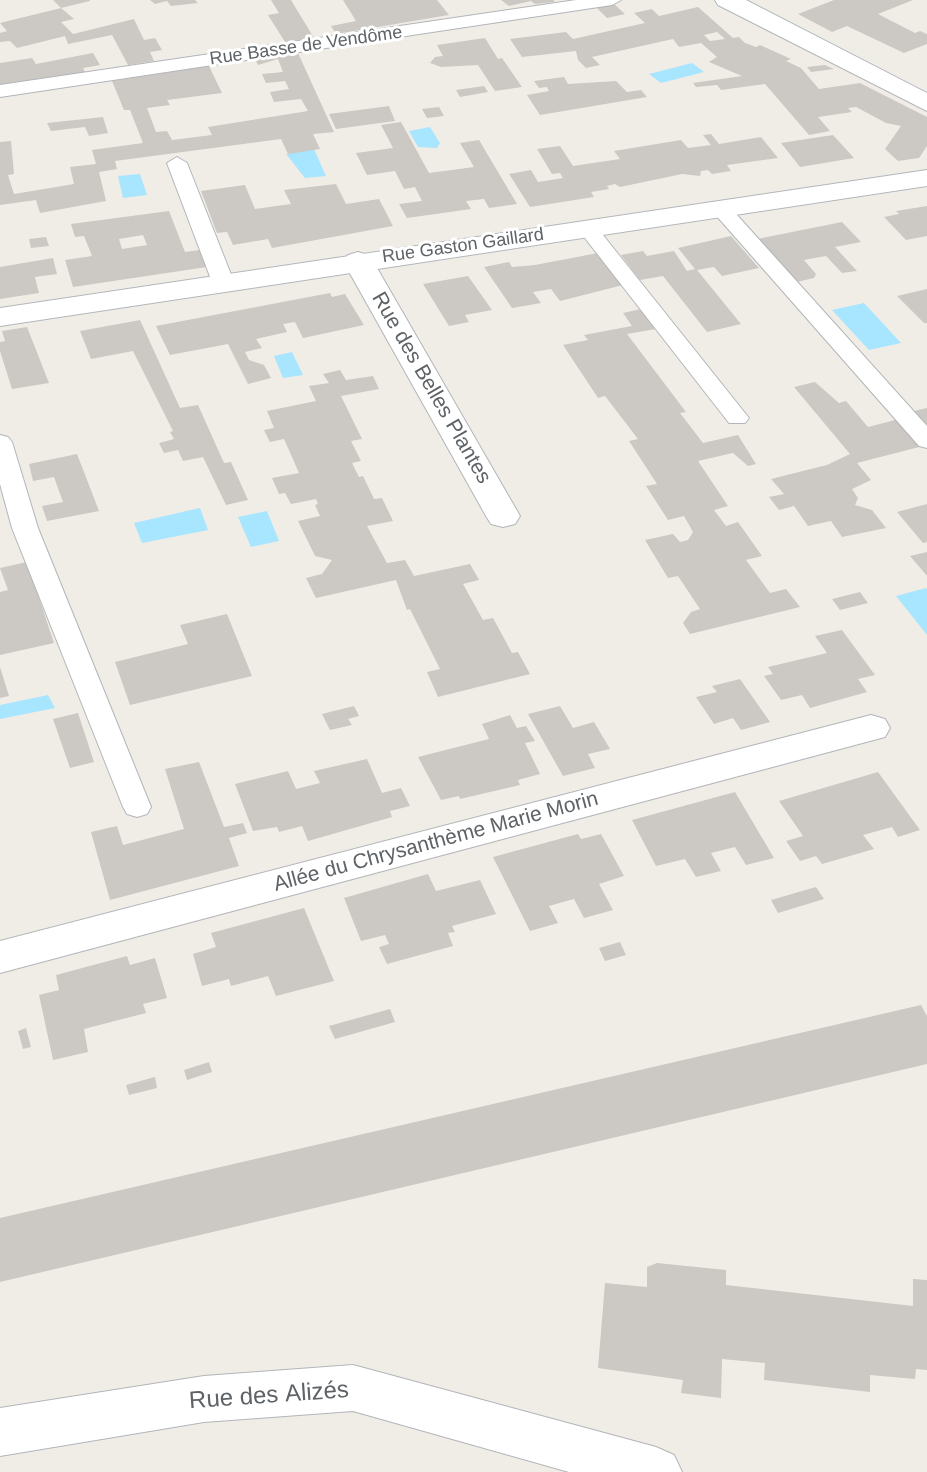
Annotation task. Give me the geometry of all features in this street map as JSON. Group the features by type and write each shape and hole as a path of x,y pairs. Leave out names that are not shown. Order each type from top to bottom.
{"street":[{"path":"727,0 927,103"},
{"name":"Rue Gaston Gaillard","path":"0,317 358,261 927,178"},
{"name":"Rue des Belles Plantes","path":"358,261 503,516"},
{"name":"Allée du Chrysanthème Marie Morin","path":"0,957 872,728"},
{"name":"Rue des Alizés","path":"0,1432 204,1399 353,1388 656,1472"}],"lane":[{"name":"Rue Basse de Vendôme","path":"0,91 612,0"},
{"path":"177,163 223,282"},
{"path":"721,209 927,441"},
{"path":"588,229 737,418"},
{"path":"0,442 25,528 137,807"}],"water":[{"path":"692,63 704,72 661,83 649,74"},
{"path":"430,127 440,143 437,148 418,147 409,131"},
{"path":"314,149 326,176 305,178 286,154"},
{"path":"140,174 147,195 123,198 118,176"},
{"path":"864,303 901,343 869,350 832,310"},
{"path":"292,352 303,375 283,378 274,356"},
{"path":"200,508 208,530 142,543 134,523"},
{"path":"267,511 279,541 251,547 238,517"},
{"path":"927,589 927,635 896,596"},
{"path":"48,695 55,708 0,719 0,705"}],"building":[{"path":"53,0 90,0 90,1 61,8"},
{"path":"150,0 195,0 198,3 171,6 167,1 155,4"},
{"path":"271,0 291,0 314,38 285,42 268,15 279,13"},
{"path":"343,0 437,0 449,15 336,34 331,26 356,21"},
{"path":"501,0 554,0 554,2 535,4 531,1 509,6"},
{"path":"834,0 913,0 878,14 915,33 920,31 927,34 927,44 904,53 847,26 832,32 798,14"},
{"path":"614,4 625,14 607,18 596,7"},
{"path":"698,7 733,38 739,37 745,43 756,47 760,45 791,59 786,61 801,68 819,89 860,83 927,117 927,146 919,158 898,161 885,149 901,126 886,123 856,107 848,108 852,112 818,117 830,131 809,135 765,84 721,90 717,85 696,87 693,83 742,76 709,62 717,57 701,43 679,47 673,39 592,57 600,65 586,68 578,60 576,51 522,57 510,39 566,32 573,39 645,23 634,13 652,9 659,16","holes":["717,32 725,39 710,41 704,35"]},
{"path":"61,8 74,19 61,22 73,34 134,19 144,40 155,38 162,50 150,52 154,61 128,65 112,35 68,44 65,36 17,48 10,41 0,42 0,33 7,31 0,23"},
{"path":"485,38 498,59 502,58 522,87 495,91 478,65 441,67 430,63 435,57 443,56 437,45"},
{"path":"93,53 100,65 83,68 85,72 0,85 0,63 32,58 36,64"},
{"path":"298,53 334,132 313,134 320,149 288,154 281,139 115,161 117,169 99,172 106,201 40,213 36,200 0,205 0,142 11,141 14,174 8,175 14,194 74,184 70,167 96,164 92,150 143,143 130,110 124,110 112,81 209,66 222,93 167,100 170,105 147,108 156,132 167,131 172,140 212,135 208,127 308,111 301,99 274,102 270,92 289,89 285,81 266,83 262,74 283,72 278,59 258,65 255,59"},
{"path":"825,65 834,69 811,72 807,67"},
{"path":"564,77 568,84 616,81 627,92 641,90 647,97 540,115 527,95 549,91 547,87 539,88 534,81"},
{"path":"484,86 488,92 460,97 456,90"},
{"path":"389,106 395,121 336,129 329,114"},
{"path":"439,107 444,116 427,118 422,109"},
{"path":"103,117 108,133 89,136 85,127 51,131 47,123"},
{"path":"401,122 429,173 474,167 460,143 479,140 517,204 489,208 484,199 466,201 471,209 407,218 399,204 422,201 415,187 404,189 395,171 367,175 356,153 393,148 381,125"},
{"path":"711,134 719,144 761,137 778,158 727,165 731,171 712,174 708,170 701,171 700,176 682,174 620,187 615,184 607,186 609,189 591,192 594,197 530,207 509,174 531,170 538,182 563,178 560,173 552,174 537,149 560,146 573,166 620,159 614,151 681,140 688,148 711,145 703,135"},
{"path":"833,135 854,158 800,167 781,143"},
{"path":"336,184 346,204 379,199 393,226 272,248 268,239 233,245 227,232 217,233 201,191 245,185 255,209 291,204 284,190"},
{"path":"927,206 927,236 906,240 884,217 899,214 896,211"},
{"path":"169,211 185,252 200,250 207,267 73,287 65,260 92,256 84,236 75,237 71,224","holes":["143,235 147,245 122,249 119,239"]},
{"path":"842,222 861,242 835,247 857,271 842,273 826,256 804,260 816,274 814,278 797,282 757,239"},
{"path":"731,236 759,268 722,276 714,267 697,270 741,324 707,332 663,276 640,280 621,255 643,251 647,256 674,251 687,271 695,269 678,248"},
{"path":"46,237 49,246 31,248 29,239"},
{"path":"598,253 623,285 560,301 551,289 533,292 541,303 512,308 484,267 509,262 512,267 535,265"},
{"path":"53,258 57,274 35,277 39,293 0,299 0,267"},
{"path":"468,276 492,310 465,315 469,322 449,326 423,284"},
{"path":"927,289 927,323 924,323 897,296"},
{"path":"330,293 332,297 345,294 364,325 303,338 295,322 283,324 287,332 256,339 262,348 245,352 249,360 264,365 271,378 248,384 228,344 170,355 156,326"},
{"path":"641,309 656,329 627,334 686,412 680,413 703,443 738,435 756,464 748,466 733,453 698,461 728,506 714,510 726,526 738,522 762,556 746,560 770,593 786,589 800,607 690,634 683,623 691,612 700,609 678,576 668,578 645,540 673,534 680,542 688,540 693,532 684,516 668,520 646,486 657,484 629,441 638,439 605,396 598,398 563,345 588,340 584,335 632,326 623,313"},
{"path":"140,320 180,408 198,405 224,463 231,462 248,500 226,505 203,457 183,461 178,450 164,453 159,443 174,439 170,432 173,431 133,351 91,359 80,331"},
{"path":"27,327 49,383 12,389 0,351 0,342 5,341 2,331"},
{"path":"340,370 346,380 373,376 379,389 341,396 362,439 351,441 361,461 352,463 359,477 363,476 374,499 382,498 393,521 367,526 387,563 405,560 414,576 470,564 479,580 463,584 483,620 493,618 512,653 518,652 530,674 438,697 427,672 440,669 410,609 407,610 396,580 316,598 306,578 322,574 332,560 315,556 298,521 320,516 315,505 318,504 316,499 291,504 285,493 279,494 272,478 299,473 284,439 270,442 264,430 274,428 267,411 316,401 309,386 329,383 323,374"},
{"path":"815,382 839,403 846,401 868,427 899,419 923,446 857,463 871,480 852,489 858,498 855,505 872,510 886,528 842,537 831,521 808,526 794,506 779,510 769,497 784,494 771,479 827,465 850,454 794,387"},
{"path":"927,408 927,425 914,411"},
{"path":"77,454 99,511 47,521 42,506 63,502 54,477 33,481 29,464"},
{"path":"927,504 927,542 923,543 897,512"},
{"path":"927,552 927,576 910,556"},
{"path":"27,562 54,643 0,655 0,592 8,590 0,568"},
{"path":"860,592 868,603 840,610 832,599"},
{"path":"227,614 252,676 130,705 115,662 188,644 180,625"},
{"path":"842,630 875,675 858,679 867,692 810,708 802,695 781,700 764,676 773,674 768,667 827,653 815,636"},
{"path":"0,667 9,696 0,698"},
{"path":"740,679 770,722 741,730 733,718 714,724 696,697 717,692 712,686"},
{"path":"354,706 359,716 348,719 352,725 330,730 322,714"},
{"path":"560,706 573,728 594,722 610,749 588,754 595,768 563,776 528,714"},
{"path":"78,713 94,762 70,768 53,719"},
{"path":"510,715 517,728 526,726 535,741 525,743 540,774 518,780 520,785 460,799 459,796 441,800 418,757 489,739 482,724"},
{"path":"367,759 382,793 401,788 410,806 390,811 392,817 308,841 302,826 279,832 277,827 253,831 235,784 288,771 296,789 320,783 314,771"},
{"path":"199,762 224,827 243,823 247,833 229,838 239,866 110,900 91,832 117,826 123,845 184,829 165,769"},
{"path":"878,772 920,830 898,837 892,827 863,835 874,849 822,864 816,856 800,861 786,841 803,836 779,801"},
{"path":"735,792 774,858 746,865 735,847 711,853 721,871 696,877 685,859 656,866 632,820"},
{"path":"578,834 581,839 601,834 624,876 599,884 613,910 584,918 574,899 549,906 558,923 530,931 493,857"},
{"path":"428,874 436,891 480,880 496,914 452,926 455,932 448,933 453,946 387,964 379,947 389,944 385,935 361,941 344,898"},
{"path":"816,887 824,899 778,913 771,900"},
{"path":"304,908 334,981 276,996 268,976 231,986 229,979 202,986 193,954 216,947 211,933"},
{"path":"620,942 626,955 605,961 599,948"},
{"path":"127,956 130,965 155,958 167,998 143,1004 146,1013 84,1029 88,1052 53,1060 39,995 59,990 56,975"},
{"path":"921,1005 927,1016 927,1064 0,1282 0,1218"},
{"path":"390,1009 395,1022 335,1039 329,1026"},
{"path":"26,1028 31,1047 23,1049 18,1031"},
{"path":"209,1062 212,1072 187,1080 184,1070"},
{"path":"155,1077 157,1088 129,1095 126,1085"},
{"path":"657,1263 726,1270 726,1285 913,1306 913,1279 927,1280 927,1370 916,1369 915,1379 870,1375 870,1392 764,1380 765,1363 722,1359 721,1398 681,1393 683,1380 598,1368 605,1283 647,1287 647,1267"}]}
